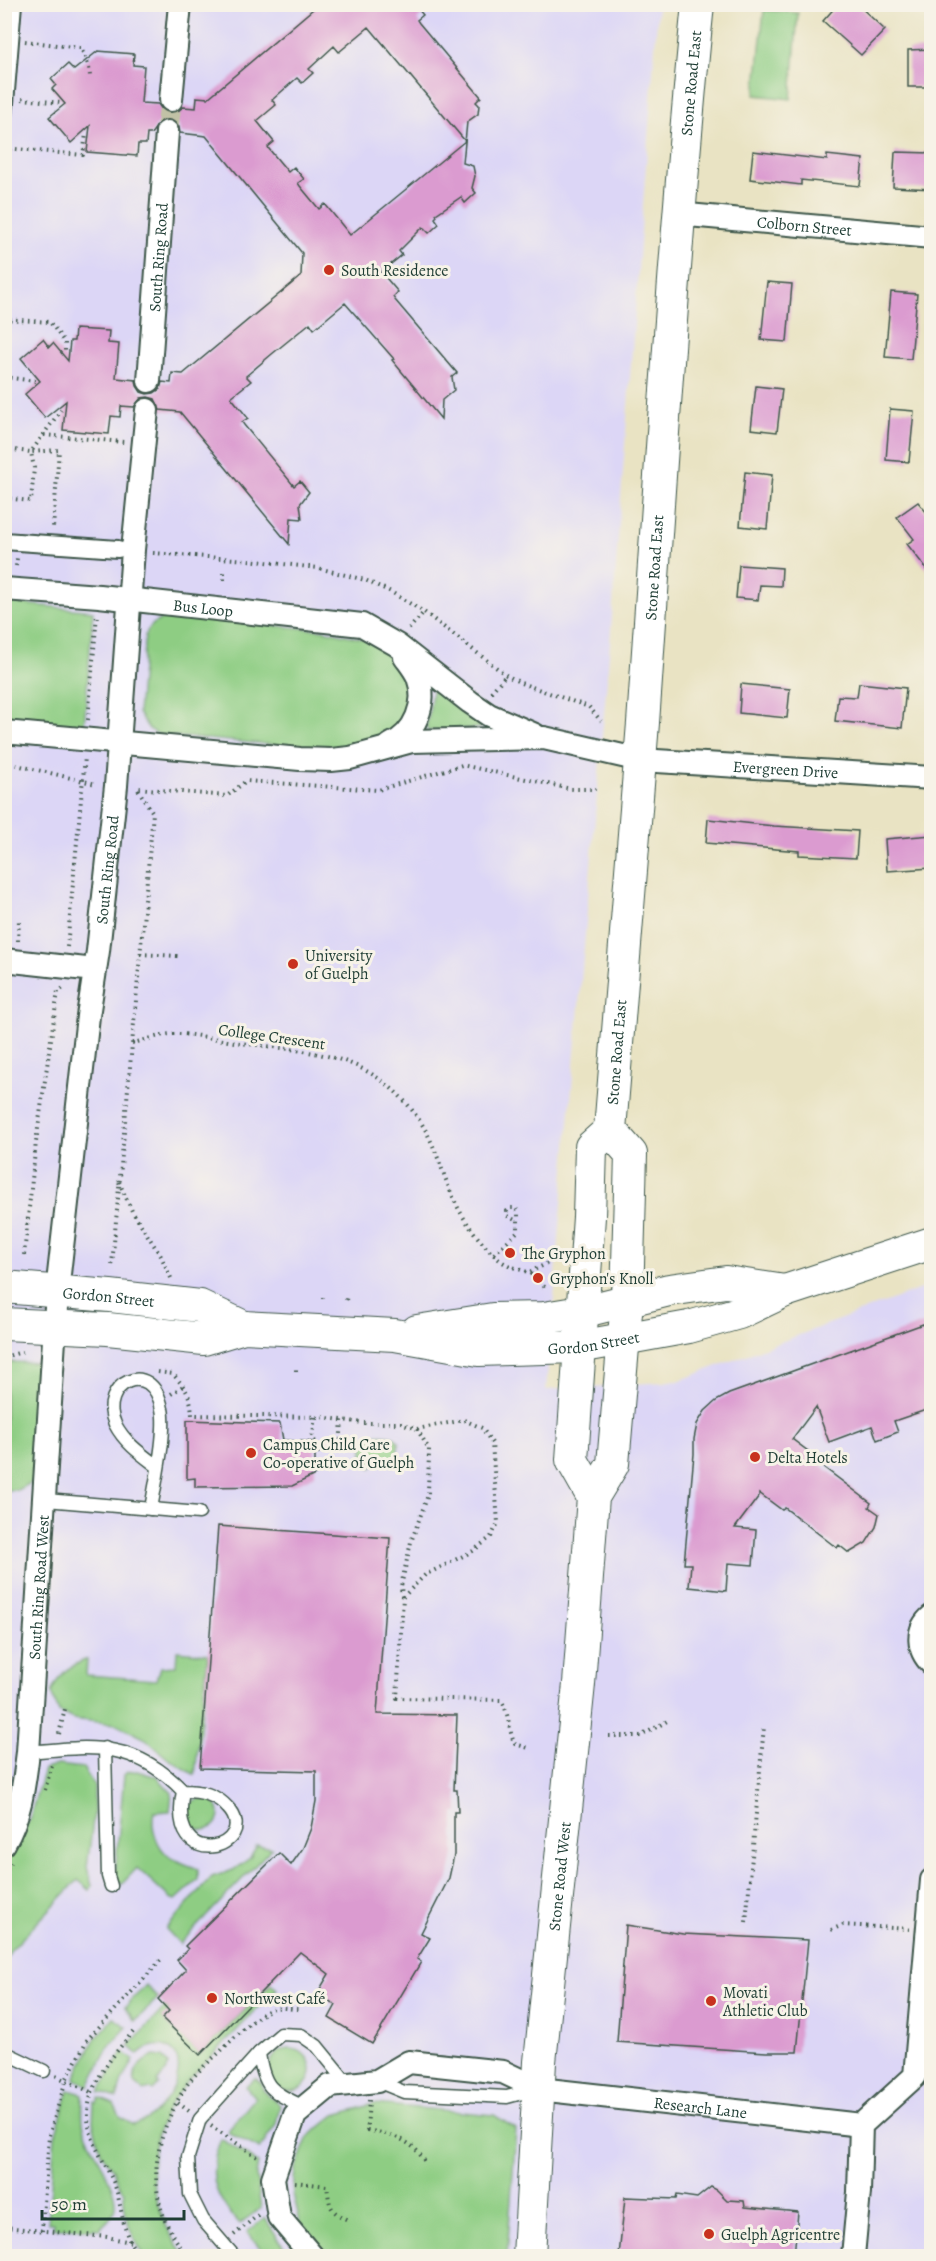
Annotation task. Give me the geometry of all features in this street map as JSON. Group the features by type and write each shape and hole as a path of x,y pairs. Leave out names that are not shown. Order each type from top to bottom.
{"main road":[{"name":"Stone Road East","path":"610,1130 640,760 678,214 698,4"},
{"path":"593,1497 572,1460 589,1217 591,1147 610,1130 631,1154 627,1300"},
{"name":"Gordon Street","path":"4,1324 108,1329 204,1340 244,1327 395,1335 479,1350 579,1347 689,1327 739,1313 785,1291 932,1243"},
{"name":"Gordon Street","path":"395,1335 493,1319 544,1318 581,1312 669,1290 726,1282 785,1291"},
{"name":"Gordon Street","path":"4,1287 200,1306 244,1327"},
{"name":"Stone Road West","path":"529,2256 538,2089 579,1684 593,1497 612,1464 627,1300"}],"street":[{"path":"4,116 13,4"},
{"path":"171,100 180,4"},
{"name":"South Ring Road","path":"149,381 167,132"},
{"name":"Colborn Street","path":"678,214 932,237"},
{"name":"South Ring Road","path":"55,1328 88,1016 116,786 129,601 147,410"},
{"path":"4,541 118,549"},
{"name":"Bus Loop","path":"4,589 362,625 403,637 470,702 489,715 543,738 640,760"},
{"name":"Bus Loop","path":"369,754 404,736 418,716 421,704 419,680 403,637"},
{"name":"Bus Loop","path":"4,732 331,760 369,754 412,741 543,738"},
{"name":"Evergreen Drive","path":"640,760 932,778"},
{"path":"11,953 95,970"},
{"name":"South Ring Road West","path":"4,1844 23,1794 28,1752 46,1500 55,1328"},
{"path":"932,1616 922,1628 920,1640 921,1651 932,1664"},
{"path":"853,2256 859,2192 861,2126 915,2076 932,1880"},
{"name":"Research Lane","path":"374,2081 409,2062 503,2072 538,2089 861,2126"},
{"path":"312,2256 279,2217 273,2178 295,2115 330,2086 374,2081"}],"lane":[{"path":"152,1509 163,1426 160,1401 154,1389 146,1381 138,1378 132,1379 123,1384 114,1397 113,1418 127,1440 157,1466"},
{"path":"46,1500 199,1513"},
{"path":"28,1752 105,1748 130,1755 156,1767 183,1791 209,1794 230,1810 236,1820 236,1826 226,1841 219,1846 207,1848 200,1846 189,1837 181,1817 183,1791"},
{"path":"105,1748 108,1875 111,1886"},
{"path":"234,2256 203,2220 190,2194 188,2157 200,2119 259,2053 281,2034 301,2035 317,2046 348,2084"},
{"path":"4,2052 44,2071"},
{"path":"259,2053 262,2075 275,2093 304,2108"}],"path":[{"path":"9,39 81,48 89,67 90,76"},
{"path":"7,97 61,103"},
{"path":"4,148 83,155 86,134"},
{"path":"4,319 50,322 65,344 65,352"},
{"path":"4,377 36,381"},
{"path":"4,498 31,501 34,468 31,452 61,410"},
{"path":"44,435 144,443"},
{"path":"4,449 31,452 59,450 52,544"},
{"path":"247,564 248,560 263,562 262,567"},
{"path":"224,572 224,580"},
{"path":"403,637 424,612"},
{"path":"87,727 97,613"},
{"path":"488,695 506,675"},
{"path":"67,950 85,754"},
{"path":"4,762 97,784"},
{"path":"112,1266 153,813 137,788 228,795 246,781 378,790 462,765 571,789 596,789"},
{"path":"80,773 82,782"},
{"path":"11,953 19,920"},
{"path":"140,954 178,956"},
{"path":"24,1255 36,1142 57,991 64,988"},
{"name":"College Crescent","path":"132,1043 171,1034 310,1052 352,1064 378,1078 407,1104 433,1144 449,1188 468,1224 494,1254"},
{"path":"119,1181 132,1211 164,1260 172,1281"},
{"path":"517,1221 518,1231 494,1254 502,1261 529,1272 546,1289"},
{"path":"529,1272 564,1255"},
{"path":"4,1357 22,1352"},
{"path":"151,1371 170,1372 174,1375 189,1394 192,1415 315,1417 364,1423 401,1423 417,1429 464,1420 482,1428 492,1443 498,1523 491,1537 473,1551 425,1575 402,1598"},
{"path":"315,1417 312,1437 319,1452 331,1452 340,1446 342,1420"},
{"path":"417,1429 429,1449 428,1495 411,1542 401,1586 397,1698 501,1700 511,1738 515,1744 529,1748"},
{"path":"609,1736 641,1736 669,1720"},
{"path":"746,1922 764,1726"},
{"path":"831,1930 843,1925 927,1930"},
{"path":"42,2231 49,2136 66,2080 87,2040 163,1958"},
{"path":"133,2032 112,2057 91,2092 87,2114 90,2133 110,2173 130,2242 142,2256"},
{"path":"44,2071 91,2092"},
{"path":"374,2081 367,2130 395,2135 411,2144 426,2164"},
{"path":"178,2103 192,2113"},
{"path":"208,2124 259,2158"},
{"path":"295,2182 327,2186 334,2214 348,2220"},
{"path":"229,2240 261,2211"},
{"path":"4,2227 106,2237 130,2242"}],"shaded area":[{"name":"University of Guelph","path":"5,5 658,5 610,643 546,1390 678,1381 931,1285 931,2256 5,2256"}],"green space":[{"path":"764,10 798,13 791,99 755,95"},
{"path":"4,602 93,611 84,728 5,721"},
{"path":"169,616 324,630 363,639 390,652 407,669 414,686 410,719 391,737 336,750 160,735 149,729 138,713 145,635 155,623"},
{"path":"432,690 476,721 481,728 428,731 426,727"},
{"path":"12,1362 43,1363 33,1482 17,1490 5,1490 5,1364"},
{"path":"376,1434 393,1436 399,1442 396,1465 381,1462 371,1468 363,1459 363,1446"},
{"path":"177,1651 208,1654 195,1775 167,1758 146,1739 116,1724 73,1719 59,1712 51,1693 61,1675 74,1665 87,1659 86,1675 156,1680 160,1667 176,1666"},
{"path":"58,1765 83,1768 94,1785 94,1813 87,1867 92,1886 90,1890 78,1880 11,1950 5,1962 5,1864 30,1817 44,1769"},
{"path":"137,1771 157,1777 172,1793 170,1811 154,1812 154,1830 161,1848 173,1859 198,1869 198,1880 176,1900 170,1898 137,1868 121,1885 115,1874 124,1775"},
{"path":"203,1798 214,1803 219,1814 214,1825 203,1830 192,1825 187,1814 192,1803"},
{"path":"257,1845 272,1848 180,1944 166,1929 212,1877 233,1870 250,1858"},
{"path":"271,1984 277,1989 181,2089 158,2130 153,2151 152,2172 155,2193 171,2235 184,2255 145,2256 129,2226 124,2192 119,2186 113,2169 101,2153 93,2123 94,2102 97,2103 99,2098 114,2104 121,2118 133,2125 148,2118 156,2112 173,2089 178,2073 178,2063 172,2050 167,2047 153,2046 138,2054 129,2046 165,2007 169,2011 162,2018 200,2055"},
{"path":"146,1985 158,1998 135,2021 125,2007"},
{"path":"114,2018 127,2027 108,2048 89,2086 75,2079 93,2042"},
{"path":"290,2049 298,2050 305,2055 310,2062 310,2078 305,2085 298,2090 290,2091 282,2090 275,2085 270,2078 269,2070 270,2062 275,2055 282,2050"},
{"path":"123,2052 134,2060 122,2081 117,2098 99,2092"},
{"path":"154,2056 163,2057 168,2064 167,2071 153,2090 144,2091 135,2083 135,2074 142,2063"},
{"path":"255,2078 262,2084 263,2090 280,2105 276,2124 260,2149 227,2132 255,2098 246,2087"},
{"path":"69,2090 83,2094 84,2127 115,2197 113,2213 99,2229 53,2228 53,2223 48,2223 55,2136"},
{"path":"374,2104 494,2115 516,2129 507,2256 329,2256 300,2222 293,2194 295,2169 308,2137 335,2115"},
{"path":"221,2139 258,2163 256,2175 261,2208 239,2224 218,2194 215,2184 214,2164"},
{"path":"265,2218 290,2256 267,2256 247,2232"}],"building":[{"name":"South Residence","path":"319,4 414,4 423,15 417,20 419,23 481,97 476,102 479,105 478,114 467,122 463,163 473,166 475,176 472,188 476,193 465,203 461,197 436,214 435,218 439,224 429,233 423,227 399,251 402,255 381,272 398,292 393,297 395,300 457,373 452,377 454,390 442,400 441,419 392,360 394,359 345,303 314,329 310,323 272,354 246,376 251,381 231,397 248,418 242,422 244,425 294,486 300,481 309,492 300,504 302,519 291,518 289,544 180,412 160,410 155,399 141,398 134,407 121,406 120,417 111,416 109,434 63,430 66,401 45,418 25,394 40,381 21,358 43,339 49,347 53,343 68,361 70,341 74,341 75,329 109,331 108,343 119,344 116,378 136,380 141,392 154,393 160,389 162,382 171,383 172,373 183,374 301,276 302,253 206,136 180,133 175,121 167,119 161,120 151,134 147,134 146,144 138,144 137,156 87,152 90,126 71,143 49,117 65,104 52,89 56,85 51,79 68,64 74,70 98,51 134,54 133,65 144,66 141,103 158,104 163,111 169,113 177,112 183,107 196,108 197,97 208,98","holes":["369,27 465,141 350,235 325,204 319,209 300,186 298,183 304,179 294,167 288,172 269,149 268,147 274,142 257,121 276,105 272,100 297,78 302,83 313,73 309,69 334,46 339,52"]},
{"path":"838,4 857,4 885,30 861,55 823,21"},
{"path":"932,49 932,87 908,87 908,50"},
{"path":"753,151 827,160 827,155 863,159 860,186 801,180 801,185 750,179"},
{"path":"895,152 932,153 932,189 893,187"},
{"path":"767,282 792,284 787,342 761,340"},
{"path":"891,292 917,294 911,359 885,357"},
{"path":"756,386 782,389 777,432 751,429"},
{"path":"890,409 914,411 909,462 886,460"},
{"path":"745,472 772,475 767,529 740,526"},
{"path":"918,502 932,519 932,576 907,544 914,539 897,517"},
{"path":"739,565 782,568 781,586 760,585 758,600 736,598"},
{"path":"859,683 906,688 902,728 835,721 838,696 857,697"},
{"path":"741,684 790,689 787,718 739,713"},
{"path":"708,819 858,831 856,858 799,855 799,851 706,843"},
{"path":"932,835 932,868 887,871 885,839"},
{"name":"Delta Hotels","path":"923,1324 932,1348 932,1408 894,1421 898,1432 877,1440 872,1426 829,1442 816,1407 792,1439 820,1460 818,1463 871,1503 869,1507 879,1514 876,1527 866,1543 849,1553 839,1545 837,1548 785,1508 782,1510 759,1493 735,1528 756,1530 753,1565 728,1563 726,1591 689,1587 691,1564 684,1564 694,1439 697,1424 705,1411 716,1401 729,1394"},
{"name":"Campus Child Care Co-operative of Guelph","path":"187,1420 280,1423 283,1440 315,1442 315,1475 292,1486 195,1487 195,1478 187,1479"},
{"path":"218,1526 390,1538 377,1714 457,1715 454,1790 457,1790 458,1812 454,1812 454,1855 449,1878 421,1933 430,1938 417,1959 421,1962 372,2044 329,2018 336,2005 317,1994 329,1974 300,1952 200,2055 162,2018 169,2011 158,1999 186,1970 177,1960 188,1949 185,1946 279,1853 291,1865 303,1848 311,1828 316,1801 316,1771 200,1768"},
{"name":"Movati Athletic Club","path":"626,1925 683,1934 808,1940 797,2052 617,2042"},
{"name":"Guelph Agricentre","path":"711,2187 727,2200 744,2201 745,2207 798,2212 794,2256 619,2256 625,2197 676,2199 677,2195 697,2198"}],"tunnel":[{"path":"167,132 171,100"}],"place":[{"name":"South Residence","path":"329,270"},
{"name":"University of Guelph","path":"293,964"},
{"name":"The Gryphon","path":"510,1253"},
{"name":"Gryphon's Knoll","path":"538,1278"},
{"name":"Campus Child Care Co-operative of Guelph","path":"251,1453"},
{"name":"Delta Hotels","path":"755,1457"},
{"name":"Northwest Café","path":"212,1998"},
{"name":"Movati Athletic Club","path":"711,2001"},
{"name":"Guelph Agricentre","path":"709,2234"}]}
